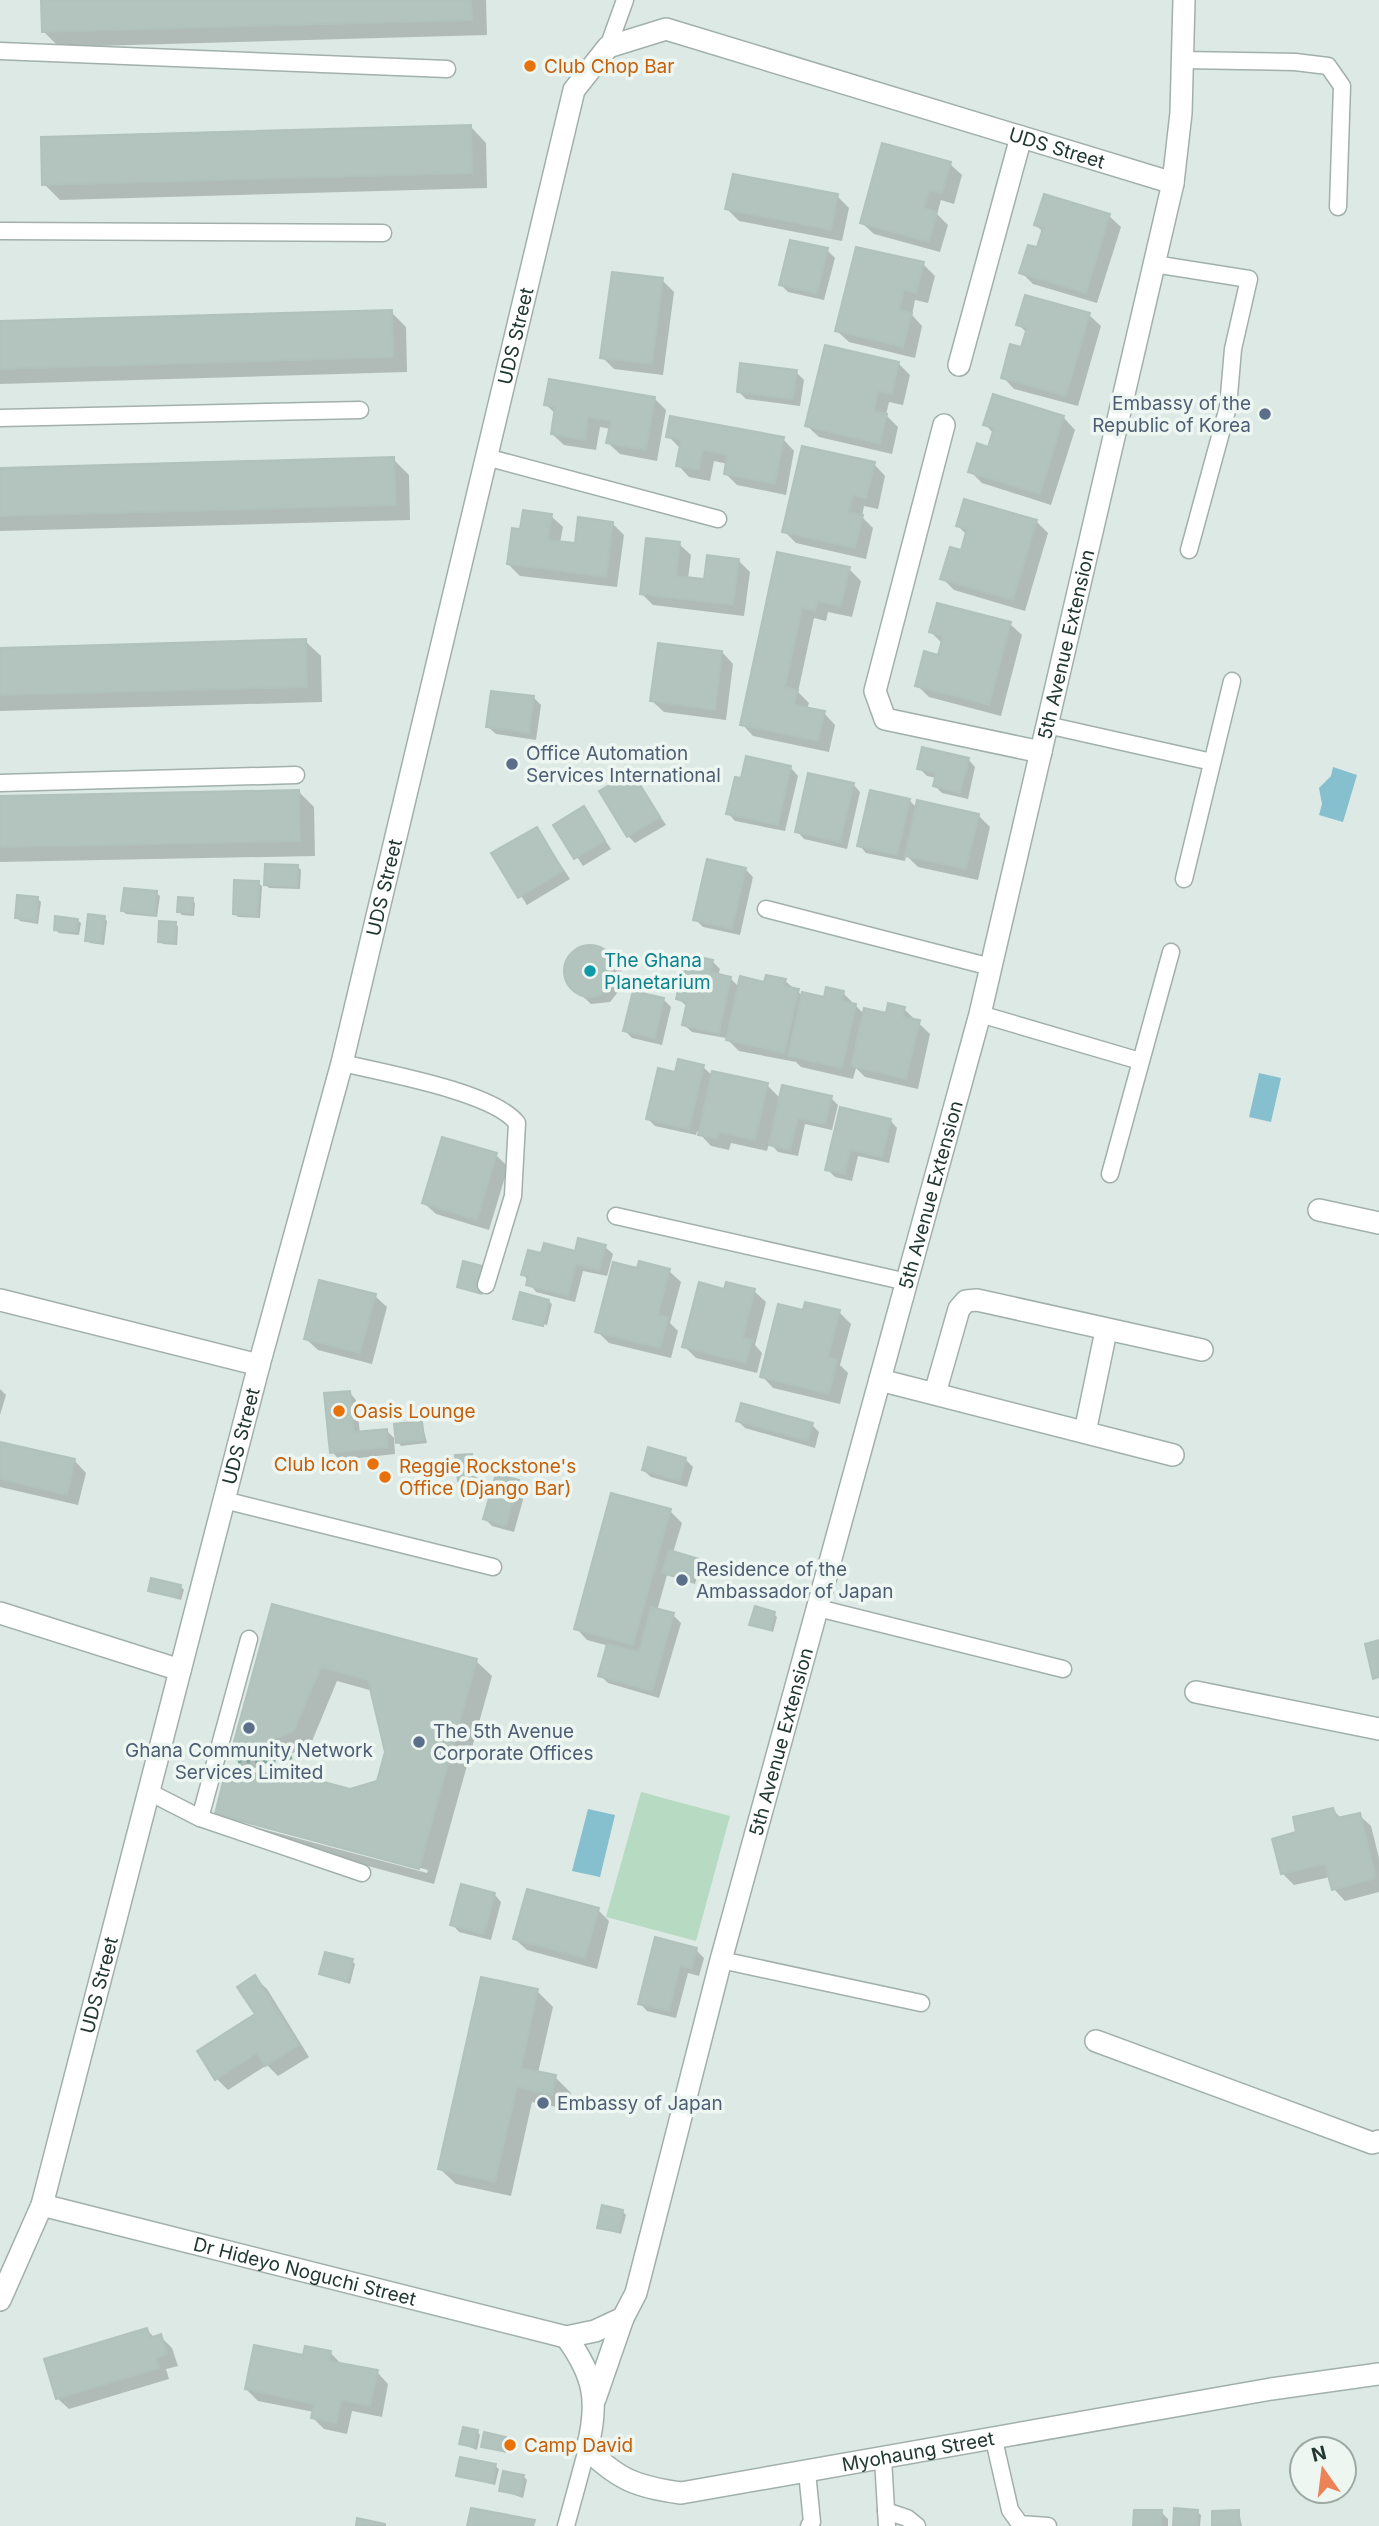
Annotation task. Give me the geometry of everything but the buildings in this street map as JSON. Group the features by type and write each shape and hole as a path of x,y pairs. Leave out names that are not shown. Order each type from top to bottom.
{"street":[{"name":"5th Avenue Extension","path":"595,2399 623,2319 636,2293 720,1961 980,1014 1173,183 1181,113 1184,0"},
{"name":"UDS Street","path":"0,2301 43,2205 259,1365 342,1063 574,90 608,47 666,29 1173,183"},
{"path":"959,365 1020,137"},
{"path":"944,425 875,691 878,706 885,719 1041,752"},
{"path":"1319,1210 1379,1223"},
{"path":"0,1300 259,1365"},
{"path":"935,1393 959,1309 967,1301 977,1300 1106,1331 1202,1350"},
{"path":"1084,1432 1106,1331"},
{"path":"880,1380 1173,1455"},
{"path":"0,1613 180,1670"},
{"path":"1196,1692 1379,1728"},
{"path":"1096,2041 1373,2143 1379,2141"},
{"name":"Dr Hideyo Noguchi Street","path":"43,2205 566,2337"},
{"path":"587,2449 594,2421 595,2399 580,2356 566,2337 595,2331 623,2319"},
{"name":"Myohaung Street","path":"587,2449 612,2473 641,2487 681,2493 994,2440 1271,2389 1379,2374"}],"lane":[{"path":"608,47 625,0"},
{"path":"0,51 447,69"},
{"path":"1182,60 1295,62 1328,66 1342,86 1338,207"},
{"path":"0,232 383,233"},
{"path":"1154,264 1249,279 1233,349 1228,408 1189,550"},
{"path":"0,418 360,410"},
{"path":"486,457 718,519"},
{"path":"1184,879 1232,681"},
{"path":"1048,724 1212,762"},
{"path":"0,783 296,775"},
{"path":"766,909 991,967"},
{"path":"1110,1174 1171,952"},
{"path":"980,1014 1140,1061"},
{"path":"342,1063 475,1097 509,1113 517,1123 513,1196 486,1285"},
{"path":"615,1216 907,1282"},
{"path":"224,1500 493,1567"},
{"path":"817,1608 1063,1668"},
{"path":"200,1818 249,1639"},
{"path":"149,1792 200,1818 362,1873"},
{"path":"720,1961 921,2003"},
{"path":"994,2440 1010,2510 1020,2524 1048,2526"},
{"path":"566,2526 587,2449"},
{"path":"883,2459 887,2518 907,2518 916,2526"},
{"path":"807,2472 812,2522 809,2526"}],"path":[{"path":"216,1761 279,1760 300,1754"}],"green space":[{"path":"641,1792 730,1816 696,1941 606,1917"}],"water":[{"path":"1333,767 1357,775 1343,822 1319,815 1322,804 1319,788 1331,776"},
{"path":"1259,1073 1281,1078 1271,1122 1249,1117"},
{"path":"588,1809 615,1815 600,1877 572,1871"}],"place":[{"name":"Club Chop Bar","path":"530,66"},
{"name":"Embassy of the Republic of Korea","path":"1265,414"},
{"name":"Office Automation Services International","path":"512,764"},
{"name":"The Ghana Planetarium","path":"590,971"},
{"name":"Oasis Lounge","path":"339,1411"},
{"name":"Club Icon","path":"373,1464"},
{"name":"Reggie Rockstone's Office (Django Bar)","path":"385,1477"},
{"name":"Residence of the Ambassador of Japan","path":"682,1580"},
{"name":"Ghana Community Network Services Limited","path":"249,1728"},
{"name":"The 5th Avenue Corporate Offices","path":"419,1742"},
{"name":"Embassy of Japan","path":"543,2103"},
{"name":"Camp David","path":"510,2445"}]}
